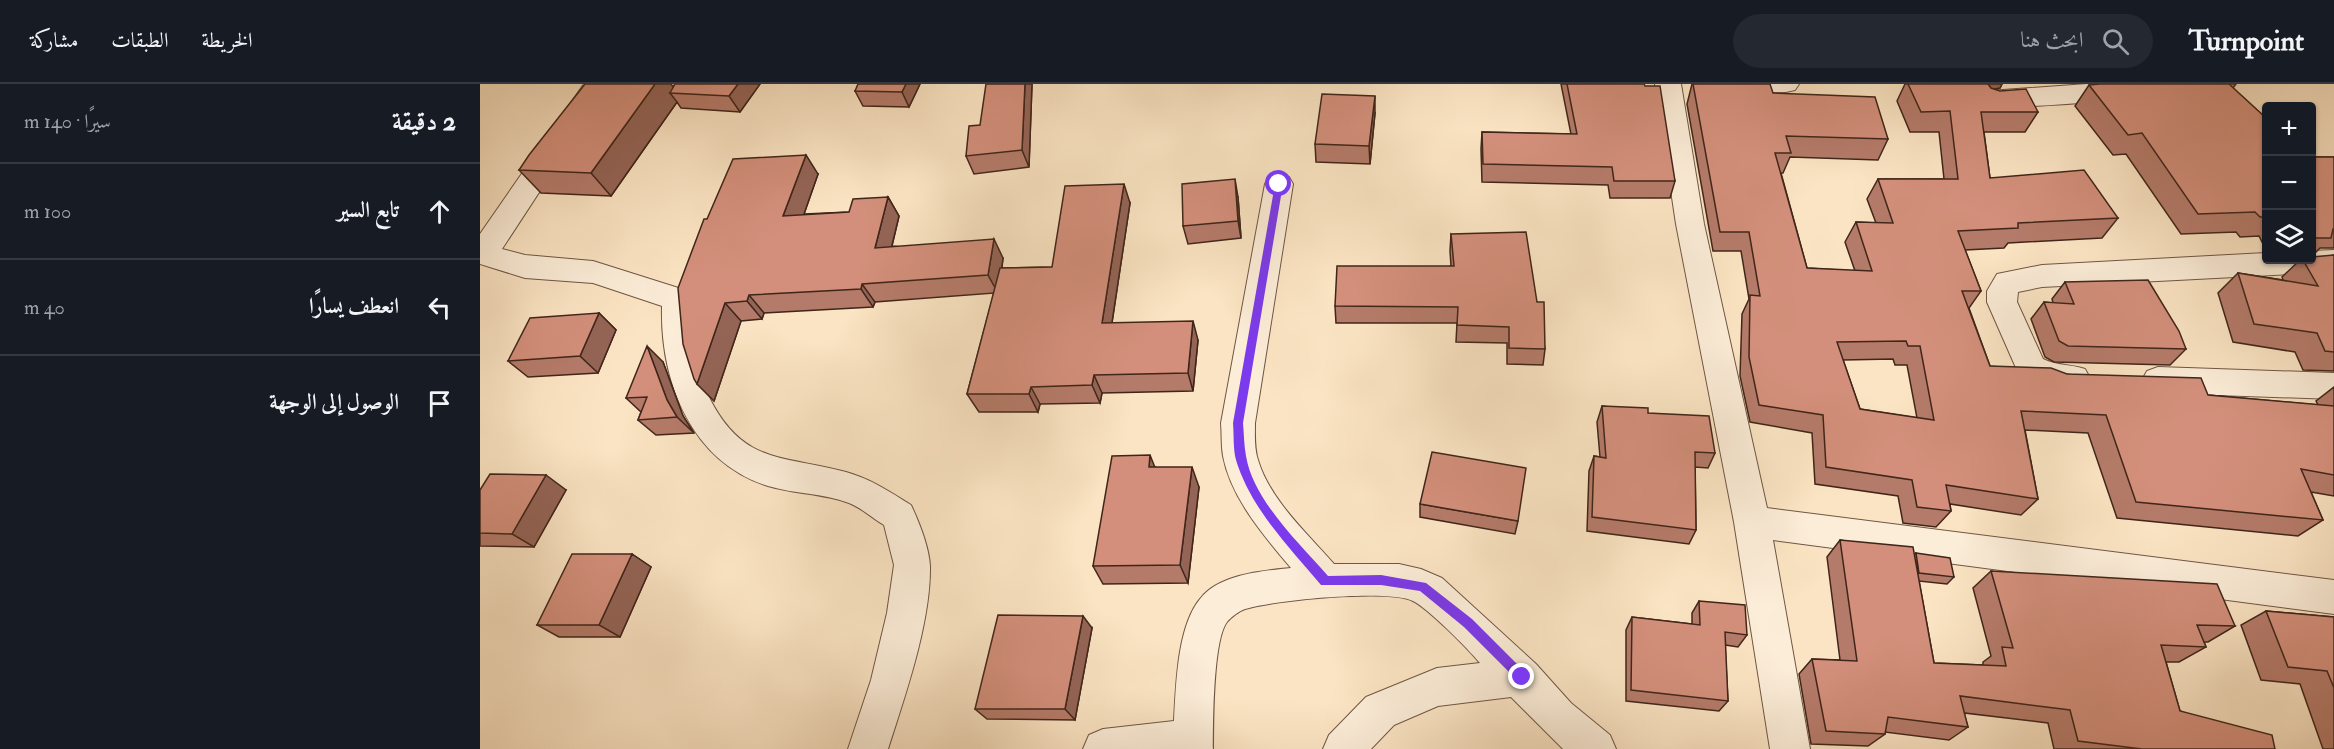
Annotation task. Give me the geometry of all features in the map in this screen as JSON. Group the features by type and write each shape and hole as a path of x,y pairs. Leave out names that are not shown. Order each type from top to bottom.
{"street":[{"path":"597,84 487,246 487,255 518,266 593,272 648,292 677,299 675,328 696,409 722,444 754,466 860,492 898,516 912,565 906,613 890,680 868,749"},
{"path":"1786,84 1683,86 1690,224 1752,522 1790,749"},
{"path":"1989,100 2105,91 2157,84"},
{"path":"1279,184 1238,423 1241,458 1252,487 1272,519 1325,581"},
{"path":"2098,379 2050,377 2031,368 2002,302 2002,291 2008,282 2042,276 2334,261"},
{"path":"2132,379 2334,386"},
{"path":"1752,522 2334,597"},
{"path":"1104,749 1193,744 1199,664 1206,625 1212,612 1233,596 1277,586 1325,581 1381,580 1422,586 1468,623 1522,677 1548,708 1577,736 1596,749"},
{"path":"1342,749 1380,711 1437,687 1522,677"}],"building":[{"path":"585,84 655,84 591,173 519,170 529,155"},
{"path":"675,84 738,84 729,96 670,93"},
{"path":"858,84 906,84 902,92 855,91"},
{"path":"986,84 1025,84 1022,150 966,156 969,126 980,125"},
{"path":"1567,84 1660,86 1675,181 1614,181 1612,167 1483,164 1482,132 1577,134"},
{"path":"1693,84 1770,84 1773,93 1875,97 1888,139 1786,136 1791,153 1775,153 1807,268 1872,271 1856,222 1893,223 1878,179 1958,179 1950,111 1921,112 1908,84 1988,84 1991,88 2000,91 2026,89 2038,112 1981,112 1990,178 2084,170 2118,218 2018,223 2018,228 1958,231 1981,291 1962,291 1990,366 2051,368 2067,374 2201,378 2208,395 2334,406 2334,475 2301,469 2323,520 2136,502 2106,415 2021,411 2038,499 1946,485 1951,511 1917,507 1912,480 1826,467 1823,415 1759,405 1749,357 1750,295 1760,296 1749,232 1720,232","holes":["1906,341 1908,346 1920,346 1934,420 1860,409 1837,342"]},
{"path":"2229,84 2262,114 2262,217 2255,212 2198,214 2142,133 2128,135 2089,85"},
{"path":"1322,94 1375,96 1369,146 1315,144"},
{"path":"806,155 783,216 849,212 853,199 888,197 875,248 994,239 988,275 862,284 861,289 749,295 747,301 725,303 697,384 683,344 678,288 704,219 707,219 733,159"},
{"path":"2316,157 2334,157 2334,229 2331,238 2316,238"},
{"path":"1235,179 1238,221 1183,226 1182,184"},
{"path":"1124,184 1102,323 1193,321 1188,373 1094,375 1092,385 1031,387 1029,394 967,394 1000,268 1052,267 1065,186"},
{"path":"1526,232 1537,302 1544,302 1545,349 1509,348 1509,327 1457,325 1458,307 1335,306 1337,266 1454,266 1451,234"},
{"path":"2334,255 2334,352 2325,351 2317,333 2254,324 2238,273 2318,286 2305,264 2316,264 2316,257"},
{"path":"2148,280 2179,331 2186,349 2068,346 2059,341 2044,302 2074,304 2065,282"},
{"path":"599,313 580,356 508,361 530,318"},
{"path":"647,346 667,400 677,417 638,420 647,397 626,398"},
{"path":"1602,406 1648,408 1648,413 1709,416 1715,453 1695,452 1696,530 1592,517 1594,456 1606,458"},
{"path":"1432,452 1526,468 1518,521 1420,504"},
{"path":"1150,455 1149,467 1192,467 1180,565 1093,566 1112,456"},
{"path":"490,474 546,475 512,534 480,533 480,490"},
{"path":"1840,540 1913,547 1934,663 2006,666 2002,647 2013,648 1991,571 2217,584 2235,626 2197,625 2206,647 2161,645 2180,711 2272,735 2275,749 2142,749 2078,741 2070,710 1960,696 1968,727 1888,717 1885,734 1826,731 1812,659 1857,661"},
{"path":"1916,553 1950,558 1954,577 1919,573"},
{"path":"572,554 632,554 599,625 537,625"},
{"path":"1699,601 1745,605 1747,635 1725,632 1728,701 1631,690 1632,617 1700,625"},
{"path":"2266,611 2334,617 2334,688 2327,671 2288,667"},
{"path":"998,615 1083,616 1065,709 975,709"}],"route":[{"path":"1279,184 1238,423 1241,458 1252,487 1272,519 1325,581 1381,580 1422,586 1468,623 1522,677"}]}
